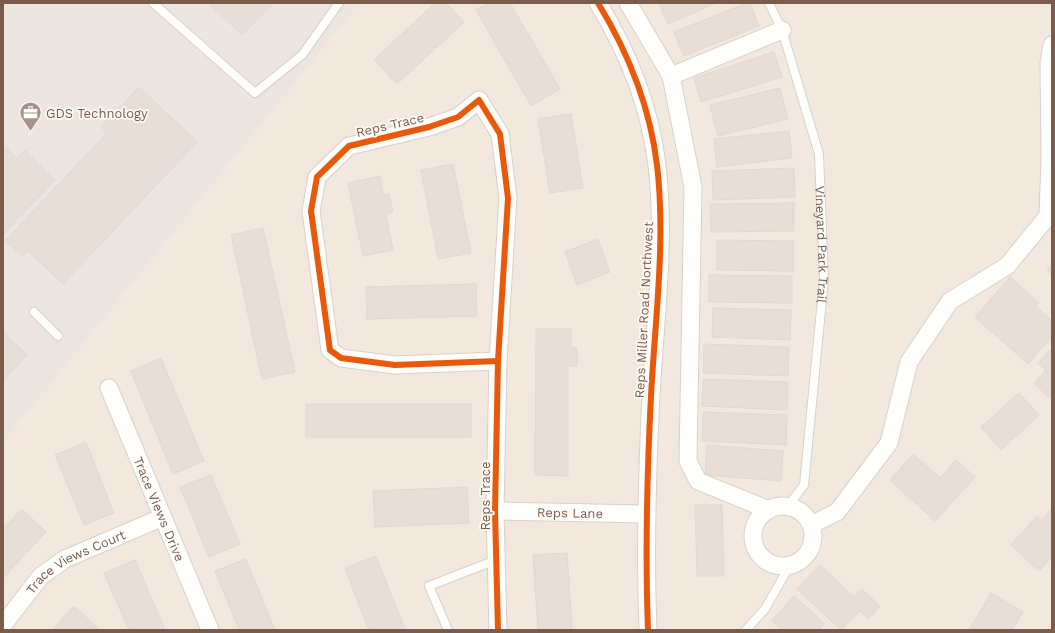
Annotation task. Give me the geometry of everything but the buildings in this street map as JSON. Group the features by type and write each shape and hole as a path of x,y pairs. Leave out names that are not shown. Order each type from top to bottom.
{"street":[{"name":"Reps Miller Road Northwest","path":"598,3 628,58 646,111 657,164 661,230 646,514 648,630"},
{"path":"628,3 671,76 693,187 688,461 698,481 769,510"},
{"path":"671,76 782,30"},
{"path":"811,525 837,512 889,443 909,362 950,301 1007,266 1048,216 1051,179 1049,63 1052,45"},
{"name":"Reps Trace","path":"498,361 395,365 341,358 330,350 312,211 317,177 349,146 430,127 458,117 479,100 500,134 508,198 498,361 495,511 498,630"},
{"name":"Trace Views Drive","path":"109,388 210,630"},
{"path":"778,506 788,506 798,510 806,516 811,525 813,535 812,545 807,554 800,561 790,565 781,566 764,558 756,547 754,533 756,523 769,510 778,506"},
{"name":"Reps Lane","path":"495,511 646,514"},
{"name":"Trace Views Court","path":"3,625 41,576 65,559 162,517"}],"lane":[{"path":"153,3 255,93 302,55 339,3"},
{"name":"Vineyard Park Trail","path":"769,3 782,30 819,154 824,279 804,485 788,506"},
{"path":"34,312 58,336"},
{"path":"448,630 429,586 496,560"},
{"path":"746,630 765,609 790,565"}],"shaded area":[{"path":"3,3 360,3 3,443"},
{"path":"360,3 1052,3 1052,630 3,630 3,443"}],"cycle path":[{"path":"598,3 619,41 636,81 649,122 657,165 660,251 651,396 648,484 648,630"},
{"path":"498,361 395,365 341,358 330,350 311,211 317,177 349,146 429,127 458,117 479,100 500,134 508,198 498,361 495,511 498,630"}],"place":[{"name":"GDS Technology","path":"30,132"}]}
